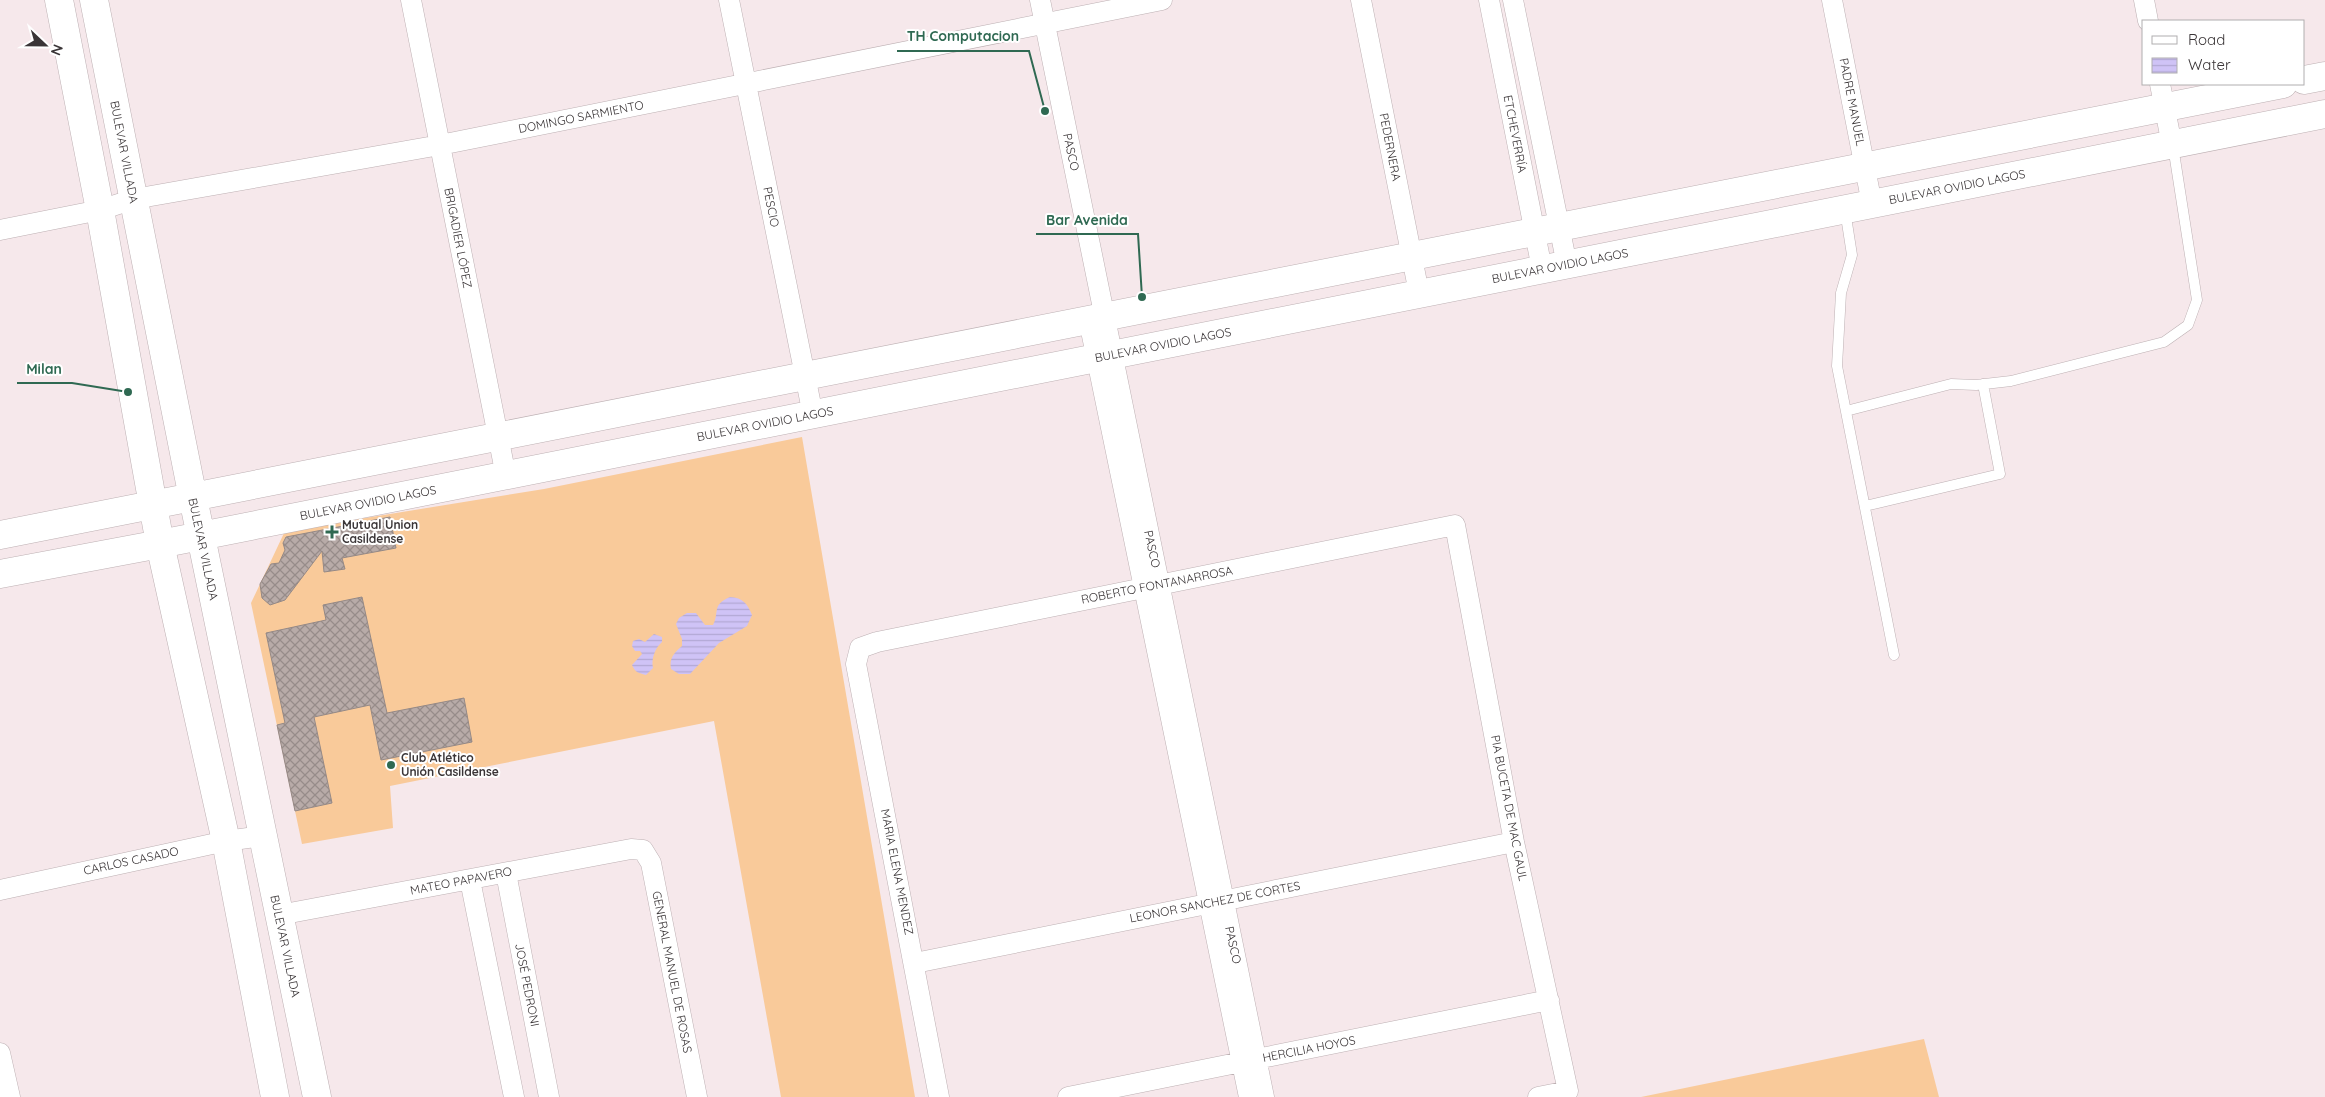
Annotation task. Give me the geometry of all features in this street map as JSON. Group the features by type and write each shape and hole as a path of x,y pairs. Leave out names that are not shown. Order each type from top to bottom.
{"main road":[{"path":"59,0 100,210 160,544 226,841 275,1097"},
{"name":"BULEVAR VILLADA","path":"94,0 193,498 317,1097"},
{"path":"2305,80 2325,76"},
{"path":"0,535 498,438 1865,166 2163,95 2272,85"},
{"name":"BULEVAR OVIDIO LAGOS","path":"0,574 506,476 2325,114"}],"street":[{"name":"BRIGADIER LÓPEZ","path":"411,0 506,476"},
{"name":"PESCIO","path":"729,0 813,415"},
{"name":"PASCO","path":"1040,0 1097,319 1151,586 1249,1061 1264,1097"},
{"name":"DOMINGO SARMIENTO","path":"0,230 100,210 134,199 440,145 1162,0"},
{"name":"PEDERNERA","path":"1361,0 1419,293"},
{"name":"ETCHEVERRÍA","path":"1489,0 1547,230"},
{"name":"ETCHEVERRÍA","path":"1513,0 1554,267"},
{"name":"PADRE MANUEL","path":"1832,0 1872,204"},
{"path":"2144,0 2148,20"},
{"path":"2163,95 2172,145"},
{"name":"ROBERTO FONTANARROSA","path":"860,648 877,642 1455,525"},
{"name":"PIA BUCETA DE MAC GAUL","path":"1455,525 1514,842 1568,1091 1538,1097"},
{"name":"MARIA ELENA MENDEZ","path":"860,648 856,664 915,963 939,1097"},
{"name":"CARLOS CASADO","path":"0,890 226,841 263,836"},
{"name":"LEONOR SANCHEZ DE CORTES","path":"915,963 1514,842"},
{"name":"MATEO PAPAVERO","path":"279,915 631,848 642,850"},
{"name":"GENERAL MANUEL DE ROSAS","path":"642,850 651,863 697,1097"},
{"name":"JOSÉ PEDRONI","path":"506,873 549,1097"},
{"path":"470,880 514,1097"},
{"name":"HERCILIA HOYOS","path":"1068,1097 1549,1000"},
{"path":"0,1053 10,1097"},
{"name":"PASCO","path":"1249,1061 1249,1097"}],"lane":[{"path":"1846,410 1951,384 1983,384 2010,381 2164,342 2188,325 2197,300 2196,284 2172,145"},
{"path":"1845,209 1852,254 1841,293 1837,366 1894,655"},
{"path":"1865,506 2000,474 1983,384"}],"shaded area":[{"name":"Club Atlético Unión Casildense","path":"802,437 915,1097 781,1097 714,721 390,786 393,828 302,844 251,603 285,531 544,489"},
{"path":"1924,1039 1939,1097 1641,1097"}],"water":[{"path":"730,597 741,600 748,607 752,615 747,626 719,643 690,674 679,674 671,669 673,656 682,646 682,639 676,624 679,618 687,613 696,613 705,625 713,625 718,606"},
{"path":"654,634 662,637 662,642 654,654 653,668 646,675 637,672 632,665 642,654 640,651 635,651 632,646 633,641 639,639 645,642"}],"building":[{"path":"390,517 396,548 342,558 345,569 324,572 322,551 285,600 270,605 262,598 260,584 271,564 279,563 285,550 283,543 286,537"},
{"path":"362,597 387,713 464,698 472,742 381,760 370,705 314,717 332,803 295,811 277,725 285,723 266,633 326,620 323,605"}],"place":[{"name":"TH Computacion","path":"1045,111"},
{"name":"Bar Avenida","path":"1142,297"},
{"name":"Milan","path":"128,392"},
{"name":"Mutual Union Casildense","path":"332,532"},
{"name":"Club Atlético Unión Casildense","path":"391,765"}]}
